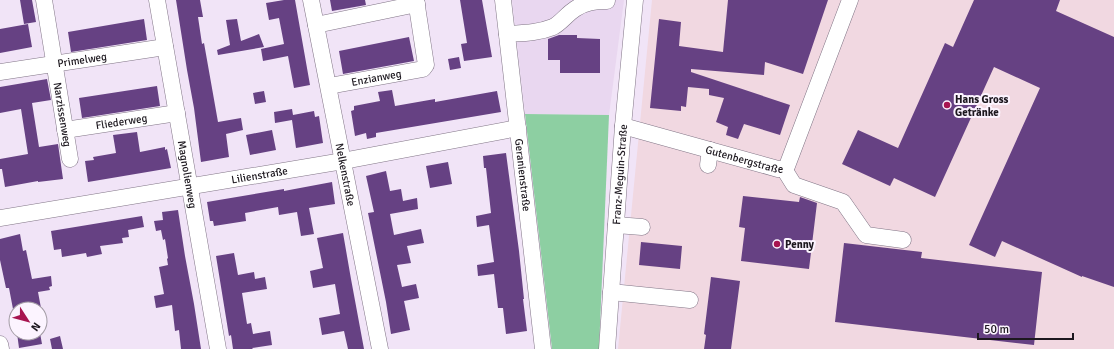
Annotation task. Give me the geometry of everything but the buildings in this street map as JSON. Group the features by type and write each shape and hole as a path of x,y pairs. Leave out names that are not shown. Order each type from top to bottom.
{"street":[{"name":"Narzissenweg","path":"44,0 70,159"},
{"name":"Magnolienweg","path":"157,0 218,349"},
{"name":"Nelkenstraße","path":"312,0 380,349"},
{"name":"Geranienstraße","path":"503,0 543,349"},
{"name":"Franz-Meguin-Straße","path":"607,349 623,126 635,0"},
{"name":"Gutenbergstraße","path":"623,126 709,158 778,169 784,168 787,166 850,0"},
{"path":"507,34 537,32 554,26 574,9 593,2 607,1"},
{"path":"316,25 416,2"},
{"name":"Enzianweg","path":"328,86 424,69 426,65 416,2"},
{"name":"Primelweg","path":"0,72 165,47"},
{"name":"Fliederweg","path":"65,130 177,113"},
{"name":"Lilienstraße","path":"0,218 343,161 518,128"},
{"path":"784,168 794,185 843,202 866,235 903,240"},
{"path":"616,225 642,227"},
{"path":"611,292 690,300"},
{"path":"0,344 1,349"}],"shaded area":[{"path":"512,0 624,0 609,115 525,114"},
{"path":"652,0 1114,0 1114,349 618,349"}],"green space":[{"path":"525,114 609,115 599,349 552,349"}],"place":[{"name":"Hans Gross Getränke","path":"947,105"},
{"name":"Penny","path":"777,244"}]}
